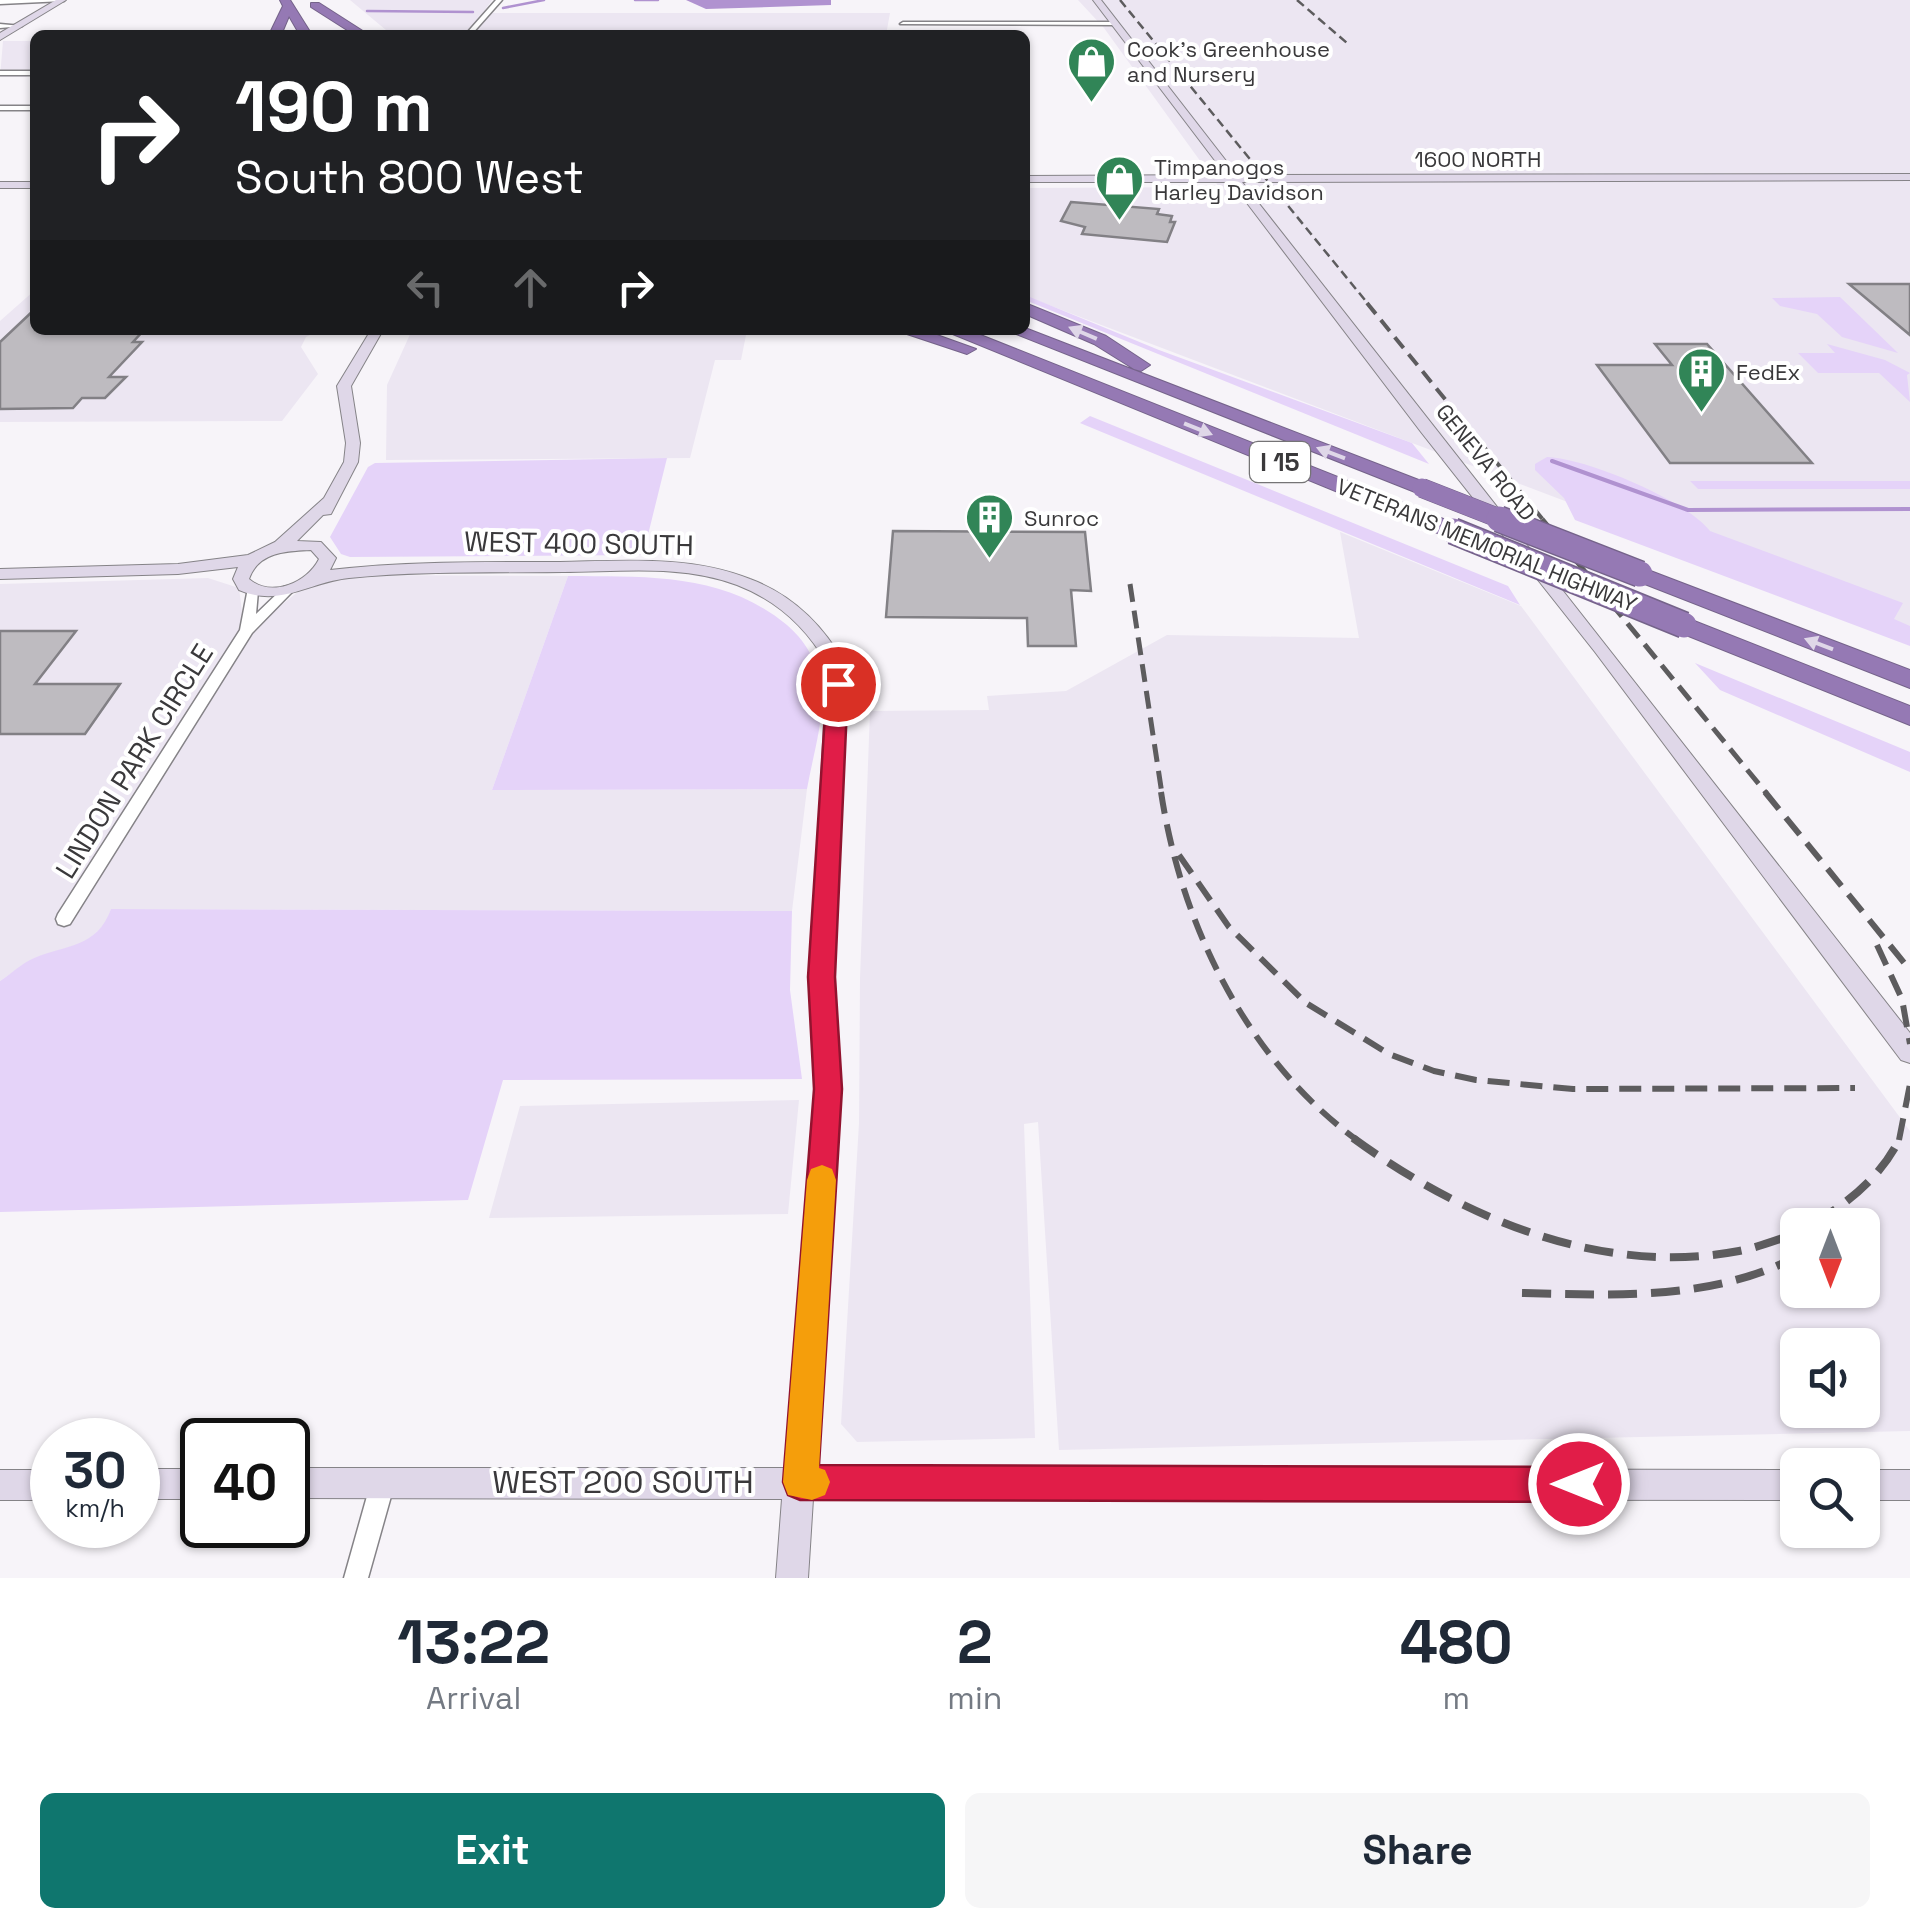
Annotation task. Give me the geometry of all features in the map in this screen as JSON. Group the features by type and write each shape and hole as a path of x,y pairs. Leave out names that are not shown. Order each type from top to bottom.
{"highway":[{"path":"314,2 334,30"},
{"path":"314,2 356,30"},
{"path":"277,30 286,4"},
{"path":"286,4 303,30"},
{"path":"1030,310 1100,340 1197,400"},
{"path":"920,335 1107,393"},
{"name":"VETERANS MEMORIAL HIGHWAY","path":"964,335 1910,716"},
{"name":"VETERANS MEMORIAL HIGHWAY","path":"1028,335 1910,679"}],"street":[{"path":"0,2 61,0"},
{"path":"0,37 61,0"},
{"path":"472,30 499,0"},
{"name":"GENEVA ROAD","path":"1096,0 1910,1052"},
{"path":"904,24 1116,24"},
{"path":"0,26 19,26"},
{"path":"0,73 30,73"},
{"path":"0,108 30,108"},
{"name":"1600 NORTH","path":"1030,180 1910,177"},
{"path":"0,185 30,184"},
{"path":"280,546 328,502 351,462 354,443 344,386 374,335"},
{"path":"316,577 328,502"},
{"name":"WEST 400 SOUTH","path":"0,574 178,569 250,560 280,546 386,567"},
{"path":"248,630 246,585 250,560"},
{"name":"WEST 400 SOUTH","path":"178,569 288,590 316,577 386,567 655,567 737,579 787,604 826,643 836,664 838,684 822,977 828,1089 800,1482"},
{"path":"248,630 288,590"},
{"name":"LINDON PARK CIRCLE","path":"64,919 248,630"},
{"path":"356,1578 383,1482"},
{"path":"792,1578 800,1482"},
{"name":"WEST 200 SOUTH","path":"310,1483 1780,1485"},
{"path":"0,1485 30,1485"},
{"path":"1880,1485 1910,1485"}],"shaded area":[{"path":"350,0 492,0 483,13 890,13 887,30 386,30"},
{"path":"686,0 831,0 831,5 706,9"},
{"path":"1078,0 1910,0 1910,632 1030,298 1030,188 1219,187 1104,28"},
{"path":"3,41 30,41 30,75 0,77"},
{"path":"30,294 30,335 310,335 301,347 318,374 282,421 0,422 0,321"},
{"path":"1030,297 1159,350 1412,443 1429,464 1030,302"},
{"path":"1840,297 1898,353 1842,337 1817,314 1780,306 1772,298"},
{"path":"410,335 746,335 741,360 715,360 690,458 386,460 387,385"},
{"path":"1827,344 1885,360 1910,373 1910,402 1879,373 1818,373 1798,353 1835,353"},
{"path":"1090,416 1508,586 1520,605 1080,423"},
{"path":"1547,457 1586,465 1634,483 1680,507 1710,531 1903,603 1894,619 1910,626 1910,646 1575,520 1564,498 1535,470 1535,464"},
{"path":"667,458 643,555 350,557 341,554 330,537 368,467 375,463"},
{"path":"1690,481 1910,481 1910,489 1698,489"},
{"path":"1340,532 1521,606 1910,1131 1910,1431 1059,1450 1038,1122 1024,1124 1035,1438 857,1442 841,1424 859,1123 870,711 989,710 987,696 1066,691 1167,635 1359,638"},
{"path":"357,575 568,576 492,790 807,789 792,911 111,909 106,923 86,942 34,958 0,981 0,584 208,578 239,588 242,612 273,612 300,590"},
{"path":"568,576 655,578 710,586 762,608 795,632 816,667 822,698 807,789 492,790"},
{"path":"1695,663 1910,752 1910,772 1720,690"},
{"path":"111,909 792,911 790,990 802,1079 503,1080 468,1200 0,1212 0,981 30,960 89,938 105,922"},
{"path":"799,1100 788,1214 489,1218 520,1106"}],"building":[{"name":"Timpanogos Harley Davidson","path":"1071,202 1159,209 1157,214 1172,216 1170,222 1175,222 1167,242 1082,234 1085,227 1061,221"},
{"path":"1849,284 1910,284 1910,335"},
{"path":"30,314 30,335 139,335 133,342 142,342 109,377 126,377 105,398 82,398 73,408 0,409 0,342"},
{"name":"FedEx","path":"1655,344 1707,344 1812,463 1670,463 1597,365 1672,365"},
{"name":"Sunroc","path":"893,531 1085,532 1091,591 1071,590 1076,646 1028,646 1027,618 886,617"},
{"path":"0,631 76,631 35,684 120,684 85,734 0,734"}],"waterway":[{"path":"503,8 544,0"},
{"path":"635,0 658,0"},
{"path":"367,11 473,12"},
{"path":"1552,461 1688,510 1910,509"}],"railway":[{"path":"1120,0 1369,305"},
{"path":"1297,0 1347,43"},
{"path":"1367,303 1544,521"},
{"path":"1542,519 1767,794"},
{"path":"1130,584 1162,794"},
{"path":"1161,792 1184,891 1225,985 1282,1070 1357,1140"},
{"path":"1765,792 1910,970"},
{"path":"1179,855 1229,927 1306,1003 1389,1054 1434,1071 1476,1080 1573,1089 1855,1088"},
{"path":"1877,945 1902,999 1910,1044"},
{"path":"1899,1140 1910,1084"},
{"path":"1353,1138 1440,1193 1487,1216 1585,1248 1636,1256 1687,1257 1739,1251 1780,1239"},
{"path":"1838,1208 1883,1165 1899,1140"},
{"path":"1522,1293 1663,1292 1732,1281 1780,1264"}],"slow traffic":[{"path":"812,1482 800,1482 822,1180"}],"place":[{"name":"Cook's Greenhouse and Nursery","path":"1092,104"},
{"name":"Timpanogos Harley Davidson","path":"1119,222"},
{"name":"FedEx","path":"1701,414"},
{"name":"Sunroc","path":"989,560"}],"route":[{"path":"838,684 822,977 828,1089 800,1482 1579,1484"}]}
